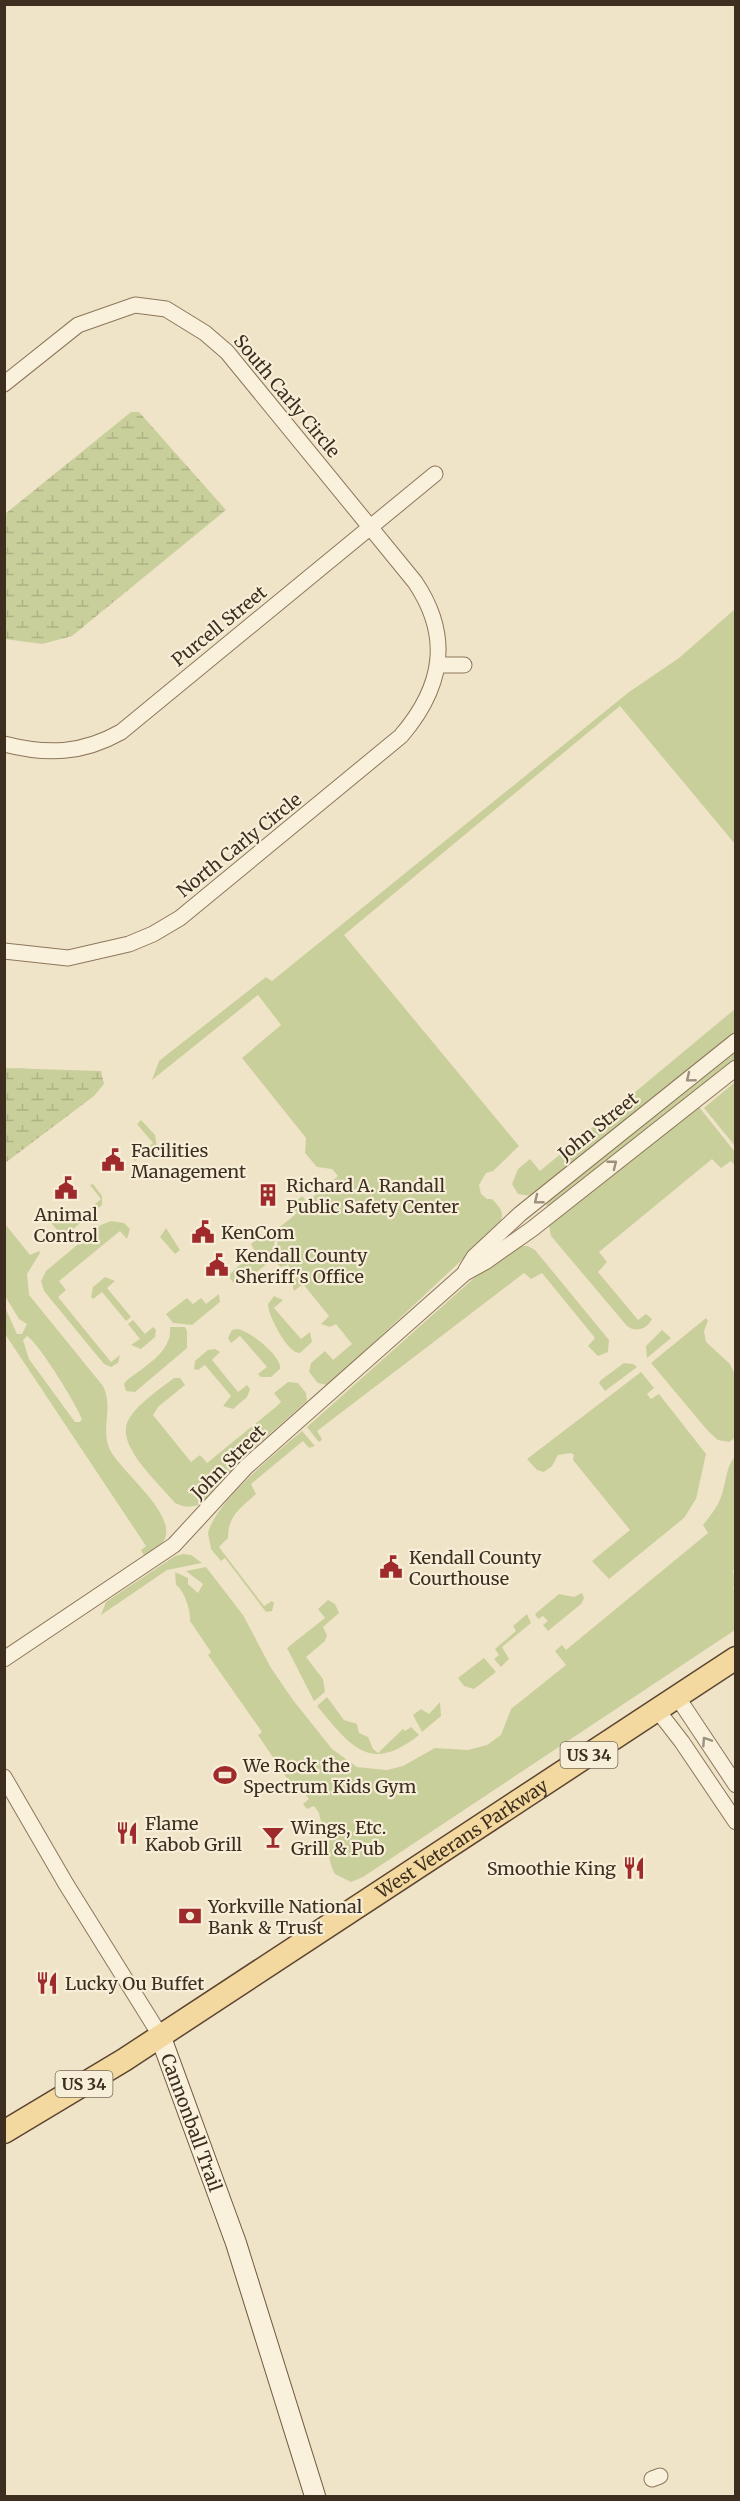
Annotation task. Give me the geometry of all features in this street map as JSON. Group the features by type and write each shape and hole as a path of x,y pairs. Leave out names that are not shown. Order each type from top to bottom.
{"main road":[{"name":"West Veterans Parkway","path":"4,2132 160,2035 346,1912 658,1712 735,1658"},
{"name":"Cannonball Trail","path":"160,2035 236,2243 315,2496"}],"street":[{"name":"South Carly Circle","path":"4,384 78,325 135,305 166,309 206,333 227,352 370,527"},
{"name":"Purcell Street","path":"4,744 47,752 69,752 102,742 121,732 435,474"},
{"name":"North Carly Circle","path":"4,951 67,958 95,954 129,944 180,918 401,736 426,702 438,665 437,637 424,596 370,527"},
{"path":"438,665 464,665"},
{"name":"John Street","path":"465,1273 474,1257 520,1214 735,1041"},
{"name":"John Street","path":"4,1659 174,1545 246,1467 465,1273 532,1229 735,1068"},
{"path":"678,1698 735,1785"},
{"path":"658,1712 682,1742 735,1822"},
{"name":"Cannonball Trail","path":"4,1777 66,1884 160,2035"}],"green space":[{"path":"131,412 139,412 226,510 72,636 42,644 5,639 5,514"},
{"path":"735,609 735,844 620,706 344,935 519,1146 493,1171 486,1173 479,1185 481,1194 487,1199 492,1199 501,1211 502,1218 498,1226 333,1381 327,1385 318,1383 309,1372 311,1363 325,1351 333,1360 352,1344 336,1324 330,1327 321,1324 329,1316 303,1284 294,1291 292,1283 297,1277 288,1265 281,1267 274,1262 278,1235 275,1231 297,1213 291,1206 302,1196 307,1202 321,1190 323,1193 327,1189 325,1187 338,1176 332,1169 317,1167 305,1153 306,1138 242,1058 281,1025 258,995 152,1080 159,1061 266,977 272,981 629,692 679,658"},
{"path":"735,1009 735,1035 532,1196 518,1194 512,1184 518,1169 530,1159 540,1171"},
{"path":"735,1050 735,1059 550,1207 545,1204"},
{"path":"5,1068 101,1071 104,1084 94,1096 5,1163"},
{"path":"735,1082 735,1146 704,1108"},
{"path":"699,1107 735,1152 735,1166 731,1161 721,1168 712,1159 599,1252 607,1262 598,1272 638,1320 646,1314 652,1319 644,1327 630,1328 551,1236 549,1226"},
{"path":"141,1120 155,1135 158,1153 148,1150 135,1161 133,1159 153,1143 137,1124"},
{"path":"93,1184 102,1196 102,1205 60,1240 53,1241 52,1238 59,1232 46,1217 55,1219 75,1209 81,1216 101,1199 90,1185"},
{"path":"111,1221 124,1223 130,1229 127,1239 120,1231 59,1281 66,1290 58,1297 111,1362 120,1355 118,1363 111,1367 104,1364 44,1291 41,1281 46,1271 101,1225"},
{"path":"5,1224 30,1255 39,1251 40,1253 27,1274 29,1295 103,1386 107,1402 106,1434 110,1450 147,1495 164,1520 166,1532 163,1542 145,1557 141,1550 146,1546 5,1334 4,1305 17,1334 22,1334 27,1324 19,1319 5,1296","holes":["27,1336 48,1361 73,1401 82,1419 80,1422 75,1422 29,1359 23,1340"]},
{"path":"166,1228 180,1250 175,1254 160,1237"},
{"path":"269,1229 275,1235 273,1259 244,1282 233,1282 228,1276 255,1251 251,1244"},
{"path":"519,1246 528,1246 535,1250 609,1340 608,1352 598,1356 588,1346 595,1338 542,1273 531,1279 524,1273 317,1431 322,1439 318,1441 307,1427 474,1278"},
{"path":"105,1277 115,1281 107,1288 131,1317 126,1321 102,1292 93,1299 91,1297 93,1287"},
{"path":"219,1294 220,1302 192,1325 173,1323 166,1314 187,1298 193,1304 201,1298 206,1304"},
{"path":"274,1296 283,1300 274,1308 301,1339 310,1332 312,1342 300,1353 290,1347 275,1325 268,1304"},
{"path":"706,1318 708,1321 704,1331 706,1342 730,1364 735,1375 735,1438 729,1442 718,1440 708,1431 651,1363"},
{"path":"133,1320 145,1334 153,1327 156,1330 155,1337 141,1349 131,1345 140,1339 128,1324"},
{"path":"170,1327 185,1327 187,1348 135,1392 126,1391 124,1384 126,1381 156,1358 167,1344"},
{"path":"237,1329 257,1339 276,1358 280,1369 271,1377 261,1377 258,1374 267,1367 240,1336 231,1343 228,1338 232,1330"},
{"path":"662,1330 671,1338 647,1358 646,1346"},
{"path":"215,1349 220,1352 212,1360 238,1392 247,1385 250,1389 247,1397 233,1409 223,1406 231,1396 205,1365 198,1370 194,1369 195,1361 208,1350"},
{"path":"624,1363 637,1367 605,1391 599,1383 601,1380"},
{"path":"641,1372 654,1388 647,1394 651,1399 659,1394 706,1454 696,1499 684,1518 609,1579 592,1561 630,1530 573,1460 574,1455 571,1453 558,1455 552,1466 544,1472 537,1470 527,1459"},
{"path":"174,1378 180,1378 185,1385 159,1406 153,1415 191,1462 200,1455 207,1463 277,1406 281,1402 274,1393 288,1382 298,1383 306,1393 307,1401 243,1457 204,1502 186,1506 175,1503 140,1463 127,1440 126,1429 129,1419 138,1407"},
{"path":"302,1431 315,1446 309,1448 303,1441 251,1484 256,1494 236,1513 230,1524 228,1538 219,1547 264,1606 272,1601 274,1603 272,1611 266,1612 225,1558 221,1561 211,1549 208,1533 213,1520 234,1492"},
{"path":"735,1457 736,1569 733,1570 736,1586 733,1588 735,1591 735,1630 363,1877 351,1882 335,1874 328,1852 329,1830 322,1826 319,1813 314,1806 307,1809 303,1804 309,1799 303,1792 298,1795 258,1735 262,1732 208,1655 211,1652 190,1621 186,1601 182,1591 176,1585 175,1572 188,1578 188,1584 198,1593 203,1584 186,1571 206,1567 243,1615 271,1668 293,1700 332,1749 357,1767 387,1770 403,1766 435,1748 468,1750 487,1745 501,1735 511,1709 566,1665 555,1651 562,1645 566,1650 708,1533 703,1525 719,1501 730,1465"},
{"path":"191,1555 202,1563 167,1570 101,1615 106,1602 175,1556"},
{"path":"582,1593 584,1598 581,1604 548,1631 543,1625 548,1621 543,1616 538,1619 535,1614 559,1594 574,1597"},
{"path":"328,1600 335,1604 339,1613 323,1627 327,1635 325,1641 306,1657 323,1679 325,1692 314,1701 287,1648 325,1618 318,1609"},
{"path":"527,1614 531,1623 502,1647 509,1659 501,1667 494,1659 499,1655 495,1649 516,1631 513,1626"},
{"path":"484,1658 496,1672 474,1689 464,1686 458,1678"},
{"path":"327,1697 344,1720 357,1724 359,1733 368,1737 373,1749 378,1753 403,1729 405,1731 411,1727 419,1735 402,1747 387,1753 373,1754 362,1750 340,1733 317,1706"},
{"path":"440,1702 441,1716 422,1732 413,1715 421,1709 429,1714"}],"place":[{"name":"Facilities Management","path":"113,1160"},
{"name":"Animal Control","path":"66,1188"},
{"name":"Richard A. Randall Public Safety Center","path":"268,1195"},
{"name":"KenCom","path":"203,1232"},
{"name":"Kendall County Sheriff's Office","path":"217,1265"},
{"name":"Kendall County Courthouse","path":"391,1567"},
{"name":"We Rock the Spectrum Kids Gym","path":"225,1775"},
{"name":"Flame Kabob Grill","path":"127,1833"},
{"name":"Wings, Etc. Grill & Pub","path":"273,1837"},
{"name":"Smoothie King","path":"634,1868"},
{"name":"Yorkville National Bank & Trust","path":"190,1916"},
{"name":"Lucky Ou Buffet","path":"47,1983"}]}
